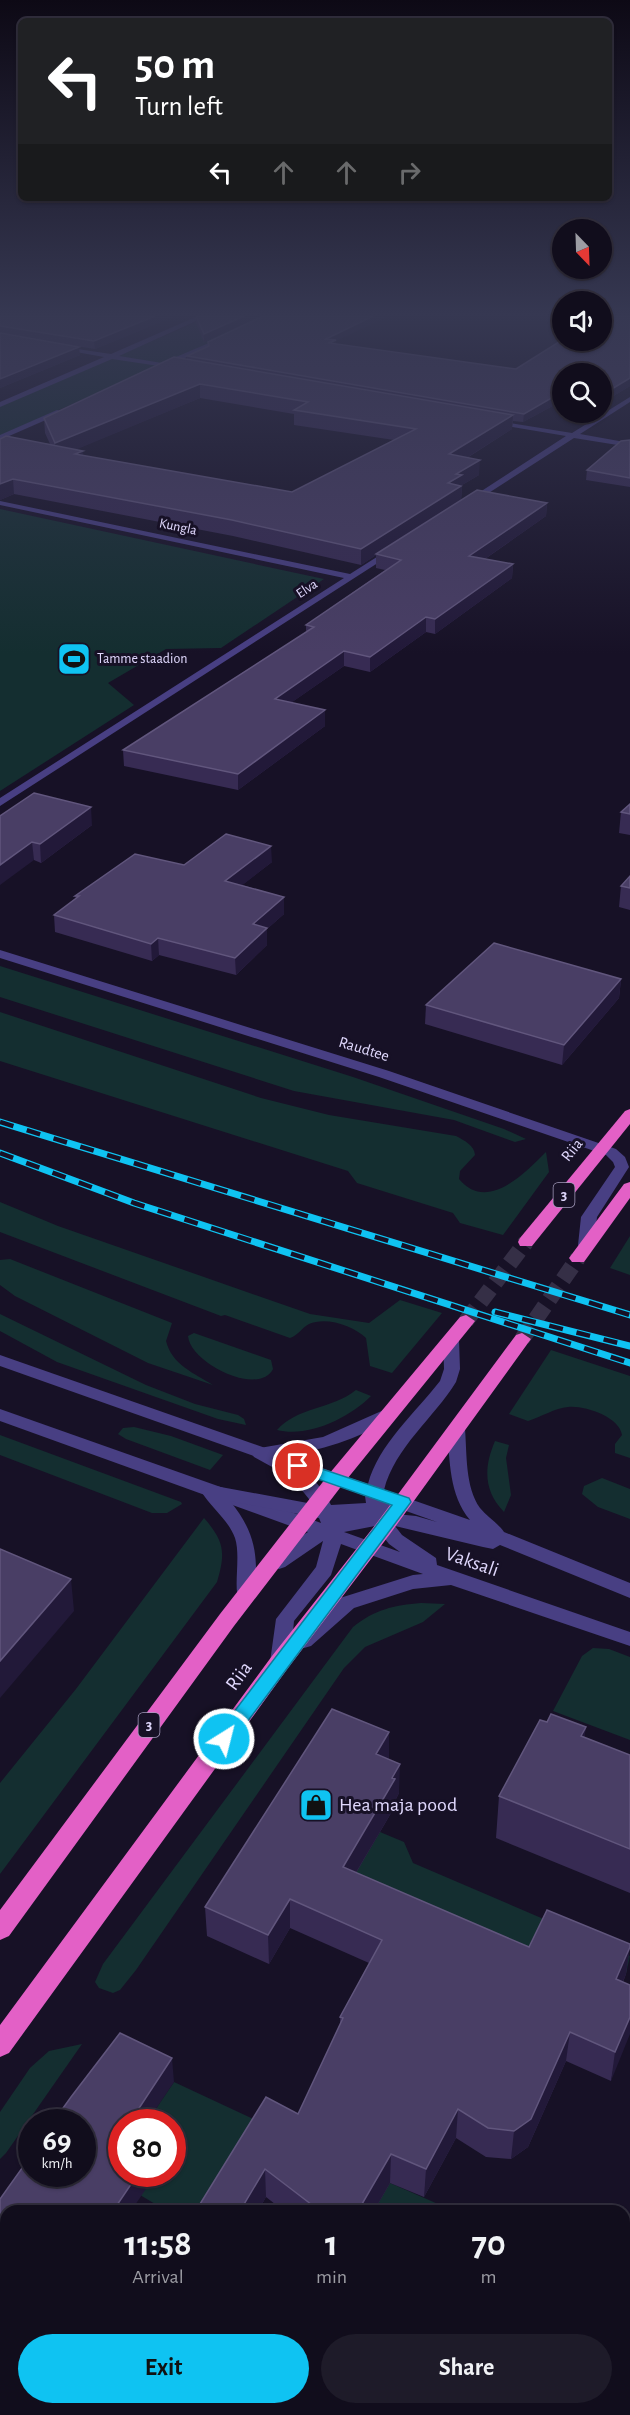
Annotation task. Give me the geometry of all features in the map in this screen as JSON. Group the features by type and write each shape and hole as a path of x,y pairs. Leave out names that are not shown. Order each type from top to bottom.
{"highway":[{"name":"Riia","path":"526,1242 630,1114"},
{"path":"582,1252 630,1187"},
{"name":"3","path":"0,1929 246,1595 321,1521 336,1479 396,1409 466,1321"},
{"name":"Riia","path":"0,2045 280,1662 369,1549 385,1510 456,1429 522,1338"}],"street":[{"path":"0,438 21,429"},
{"path":"533,429 630,445"},
{"path":"462,506 582,429"},
{"name":"Kungla","path":"0,503 351,577"},
{"name":"Elva","path":"0,803 401,545"},
{"name":"Raudtee","path":"0,954 384,1074 602,1148 620,1160 622,1167 589,1217 582,1252"},
{"path":"451,1340 452,1369 448,1382 383,1465 373,1482 385,1510 408,1551 463,1582"},
{"path":"0,1360 336,1479 385,1510 416,1522 476,1541 510,1542"},
{"path":"260,1453 316,1446 344,1437 396,1409"},
{"name":"Vaksali","path":"0,1415 210,1491 321,1521 369,1549 630,1639"},
{"path":"456,1429 464,1498 473,1514 510,1542"},
{"path":"260,1453 298,1474 321,1521 331,1551 324,1570 285,1619 280,1662"},
{"path":"210,1491 230,1512 240,1528 249,1553 246,1595"},
{"path":"321,1521 385,1510"},
{"name":"Vaksali","path":"510,1542 630,1592"},
{"path":"280,1662 347,1603 412,1582 434,1579 463,1582"}],"green space":[{"path":"0,429 16,429 0,436"},
{"name":"Tamme staadion","path":"0,509 324,579 221,648 166,649 108,683 134,705 0,791"},
{"path":"0,966 353,1077 504,1129 526,1139 515,1142 454,1120 294,1091 0,997"},
{"path":"0,1012 261,1098 329,1115 456,1136 471,1146 475,1155 460,1171 459,1179 470,1188 481,1192 493,1191 517,1179 546,1152 549,1172 503,1235 460,1223 453,1213 357,1183 348,1171 0,1061"},
{"path":"0,1202 58,1226 310,1314 369,1323 400,1300 442,1313 392,1373 370,1366 366,1338 347,1326 331,1322 316,1322 309,1324 290,1338 225,1315 221,1316 0,1232"},
{"path":"630,1236 630,1275 610,1268"},
{"path":"10,1259 172,1323 166,1341 173,1356 185,1368 213,1385 148,1363 15,1296 0,1285 0,1260"},
{"path":"0,1314 146,1385 195,1404 238,1415 244,1419 246,1425 218,1419 57,1362 0,1331"},
{"path":"194,1333 271,1360 273,1369 265,1377 254,1379 240,1378 226,1373 212,1366 192,1346 188,1336"},
{"path":"551,1350 630,1376 630,1458 615,1453 615,1444 622,1435 620,1429 608,1418 592,1410 575,1407 563,1408 528,1421 509,1414"},
{"path":"356,1390 371,1396 340,1419 315,1429 289,1432 277,1430 285,1422 337,1401"},
{"path":"134,1427 171,1436 223,1455 210,1470 118,1434 123,1428"},
{"path":"0,1435 182,1504 167,1513 152,1513 0,1455"},
{"path":"495,1441 509,1445 506,1458 511,1495 504,1512 497,1504 489,1487 487,1469"},
{"path":"602,1478 630,1489 630,1519 598,1507 582,1494 584,1486"},
{"path":"204,1518 216,1533 221,1547 222,1563 217,1582 0,1874 0,1783 76,1689"},
{"path":"421,1603 445,1604 423,1622 365,1647 344,1668 136,1970 120,1990 113,1993 99,1988 95,1982 103,1964 353,1627 385,1609"},
{"path":"593,1648 609,1649 630,1657 630,1740 553,1711 582,1656"},
{"path":"380,1832 404,1842 413,1863 630,1956 626,1974 544,1939 526,1976 342,1896"},
{"path":"82,2044 37,2109 18,2109 18,2136 0,2159 0,2112 30,2068 49,2051"},
{"path":"174,2082 266,2125 219,2205 157,2205 140,2195 146,2187 186,2187 186,2109 156,2109"},
{"path":"374,2176 440,2205 374,2205"}],"building":[{"path":"49,429 90,429 55,443"},
{"path":"414,429 491,429 449,454 480,460 456,474 462,475 448,483 461,486 361,549 232,520 13,479 0,484 0,439 6,436 83,451 75,454 292,492 416,429"},
{"path":"630,440 630,478 587,470 621,441"},
{"path":"477,490 547,503 469,556 513,564 435,619 426,617 370,657 344,651 275,699 325,710 238,774 123,750 314,627 306,625 401,560 376,554"},
{"path":"34,793 91,807 40,844 32,842 0,865 0,816"},
{"path":"630,804 630,814 621,812"},
{"path":"226,834 271,846 225,881 284,897 253,924 267,928 235,958 158,938 151,944 54,915 79,896 75,896 135,854 184,865"},
{"path":"630,876 630,888 621,886"},
{"path":"494,943 621,979 564,1045 426,1005"},
{"path":"0,1549 71,1579 0,1661"},
{"path":"332,1709 389,1732 376,1754 400,1764 392,1778 395,1779 343,1867 529,1947 547,1910 630,1944 616,1979 630,1985 630,2017 615,2052 570,2032 531,2119 514,2131 488,2128 458,2109 426,2169 391,2154 361,2205 312,2205 265,2169 244,2205 202,2205 200,2204 266,2097 298,2114 343,2018 340,2017 382,1940 290,1899 268,1935 205,1907"},
{"path":"551,1714 586,1727 581,1736 630,1755 630,1849 499,1796 540,1720 547,1722"},
{"path":"120,2033 172,2058 139,2109 108,2109 108,2187 129,2187 117,2205 0,2205 0,2199 18,2174 18,2187 96,2187 96,2109 62,2109"}],"tunnel":[{"path":"466,1321 526,1242"},
{"path":"522,1339 578,1258"}],"railway":[{"path":"0,1122 630,1315"},
{"path":"0,1153 134,1203 630,1363"},
{"path":"495,1312 630,1346"}],"place":[{"name":"Tamme staadion","path":"74,659"},
{"name":"Hea maja pood","path":"316,1805"}],"route":[{"path":"224,1739 403,1502 298,1466"}]}
